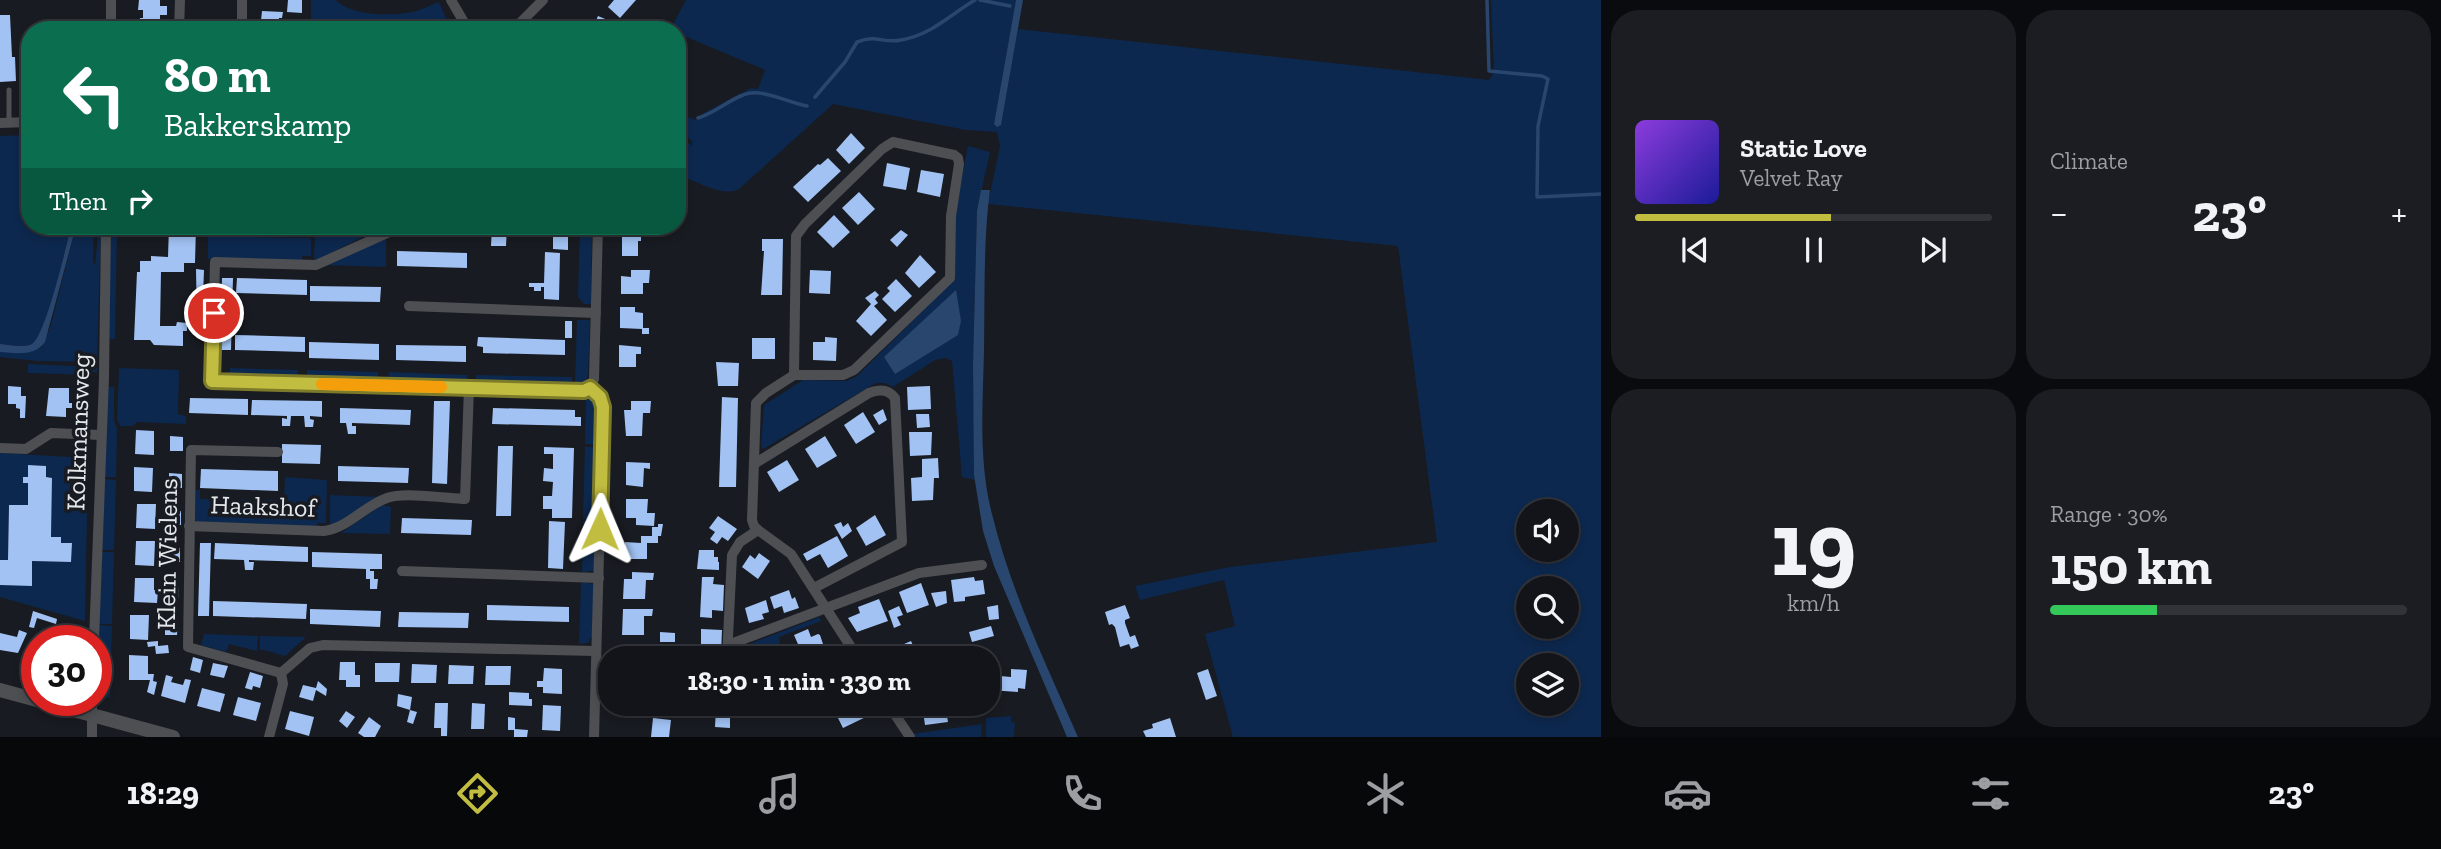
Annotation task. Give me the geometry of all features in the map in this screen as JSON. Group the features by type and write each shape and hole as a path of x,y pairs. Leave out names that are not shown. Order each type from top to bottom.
{"street":[{"path":"111,0 111,21"},
{"path":"179,21 180,0"},
{"path":"242,0 242,21"},
{"path":"451,0 463,21"},
{"path":"522,21 543,0"},
{"path":"794,375 796,236 800,229 882,149 893,142 954,155 960,164 951,216 950,278 854,370 843,375 794,375 766,393 756,403 754,526 791,554 850,646"},
{"name":"Kolkmansweg","path":"95,625 106,235"},
{"path":"383,235 316,265 215,262 212,381 584,391 590,388 594,379 598,235"},
{"path":"409,306 596,313"},
{"name":"Haakshof","path":"189,526 327,531 388,498 466,499 469,387"},
{"path":"590,388 600,397 603,407 594,737"},
{"path":"754,464 869,393 884,390 895,398 902,542 814,588"},
{"path":"0,448 26,449 51,433 102,435"},
{"name":"Klein Wielens","path":"278,452 191,450 188,647 281,673"},
{"path":"758,530 740,542 732,555 728,645 919,573 982,565"},
{"path":"402,571 599,578"},
{"path":"269,737 282,684 281,673 310,648 323,645 595,651"},
{"path":"0,690 21,694"},
{"path":"112,714 173,737"},
{"path":"92,716 92,737"},
{"path":"896,716 910,737"}],"lane":[{"path":"4,123 9,90"}],"shaded area":[{"path":"311,0 336,0 350,9 389,14 406,13 439,2 447,21 311,21"},
{"path":"686,0 1016,0 994,124 1001,125 1018,29 1489,80 1494,72 1491,0 1601,0 1601,737 1233,737 1205,634 1235,626 1224,580 1140,600 1135,586 1230,567 1437,542 1398,246 988,204 1000,146 997,132 966,130 833,104 739,189 717,190 686,178 686,141 692,146 692,141 686,136 686,117 697,120 702,114 751,88 758,89 765,70 686,37 686,21 675,21"},
{"path":"1016,0 1023,0 1001,125 997,127 994,124"},
{"path":"21,135 21,235 69,235 43,325 32,344 25,346 0,344 0,136"},
{"path":"968,146 990,152 977,211 973,364 975,480 962,477 952,361 946,358 935,360 893,387 876,383 763,449 764,405 803,380 846,381 856,377 954,280 956,207"},
{"path":"981,190 990,190 985,250 982,411 988,494 1000,543 1019,600 1078,737 1067,737 994,566 983,531 974,475 973,364 977,211"},
{"path":"69,235 74,235 45,342 30,352 0,352 0,344 32,344 43,325"},
{"path":"74,235 94,235 95,265 98,235 101,235 97,362 0,357 0,352 30,352 42,347 51,325"},
{"path":"110,235 117,235 115,339 107,339"},
{"path":"315,235 361,235 361,238 314,261"},
{"path":"580,235 592,235 591,304 584,304 578,297"},
{"path":"208,236 311,238 311,256 302,256 302,261 208,259"},
{"path":"385,239 386,267 325,265"},
{"path":"956,290 961,321 958,335 895,374 884,357"},
{"path":"577,320 590,320 588,377 583,383 575,385"},
{"path":"28,364 97,367 97,372 91,372 90,375 28,373"},
{"path":"119,368 179,370 178,414 186,416 186,424 137,422 132,426 120,426 117,419"},
{"path":"230,368 298,370 298,377 230,375"},
{"path":"307,370 378,372 378,379 307,377"},
{"path":"389,372 467,375 467,382 388,379"},
{"path":"476,375 572,377 572,384 476,382"},
{"path":"105,387 114,387 116,477 103,477"},
{"path":"586,396 592,400 598,411 598,445 585,444"},
{"path":"585,447 598,447 596,519 583,519"},
{"path":"0,453 88,458 85,621 0,597 0,585 32,585 32,561 71,562 72,544 61,543 61,537 51,537 52,478 46,477 46,466 29,465 28,477 23,477 23,483 28,483 28,505 9,505 8,560 0,560"},
{"path":"285,477 327,480 326,523 317,523 317,527 201,524 194,520 195,490 200,490 200,499 284,500"},
{"path":"103,479 116,480 114,550 101,550"},
{"path":"330,495 381,497 330,528"},
{"path":"382,505 391,507 390,534 341,533"},
{"path":"583,521 596,521 594,571 582,572"},
{"path":"101,552 114,552 112,624 99,624"},
{"path":"581,582 594,584 592,636 588,643 579,644"},
{"path":"819,617 821,621 779,637 780,646 744,646"},
{"path":"204,634 258,636 257,651 229,644 226,652 201,645"},
{"path":"260,636 306,637 285,656 260,649"},
{"path":"1011,716 1011,722 1015,723 1014,737 986,737 986,718"},
{"path":"982,724 981,737 914,737 912,734"}],"building":[{"path":"139,0 160,0 160,6 167,6 167,15 160,15 160,21 140,21 140,18 143,18 143,10 138,10"},
{"path":"288,0 302,0 302,13 287,12"},
{"path":"614,0 636,0 620,18 608,7"},
{"path":"262,11 283,12 279,21 261,21"},
{"path":"0,15 10,15 16,81 0,82"},
{"path":"598,16 610,21 596,21"},
{"path":"851,133 865,148 849,164 836,150"},
{"path":"828,158 841,171 808,202 793,187"},
{"path":"887,163 910,168 906,190 883,186"},
{"path":"921,170 944,174 940,197 917,192"},
{"path":"859,192 875,209 858,225 842,208"},
{"path":"834,215 850,232 833,248 817,232"},
{"path":"901,230 908,235 897,247 890,240"},
{"path":"169,235 196,235 195,263 184,263 184,272 161,272 160,326 187,323 187,331 183,331 183,346 154,345 150,340 134,340 137,272 140,272 140,261 151,261 151,256 168,257"},
{"path":"492,235 507,235 506,246 491,246"},
{"path":"553,235 568,235 568,250 553,249"},
{"path":"622,235 641,235 641,241 638,241 638,256 622,256"},
{"path":"762,239 783,239 782,295 761,295 764,251"},
{"path":"397,251 467,253 467,268 397,266"},
{"path":"545,252 560,253 559,300 544,299 544,287 541,287 541,291 534,291 534,287 529,287 529,283 544,283"},
{"path":"920,255 936,272 919,288 905,273"},
{"path":"196,269 204,270 202,323 197,323"},
{"path":"631,270 650,270 649,283 643,283 643,294 621,294 621,276 631,277"},
{"path":"810,270 831,271 830,294 809,293"},
{"path":"222,278 233,278 231,350 220,350"},
{"path":"237,278 307,280 307,295 236,293"},
{"path":"896,279 912,296 895,312 882,299 890,291 887,288"},
{"path":"310,286 381,287 380,302 310,301"},
{"path":"875,291 879,295 875,299 878,303 874,306 887,320 871,336 856,321 871,304 865,298"},
{"path":"620,307 635,307 635,312 643,313 643,328 649,328 649,334 642,334 642,329 620,328"},
{"path":"565,321 572,321 572,338 565,338"},
{"path":"235,335 305,337 305,352 235,350"},
{"path":"478,337 565,340 565,355 483,353 483,347 477,346"},
{"path":"825,337 837,338 836,361 813,360 813,342 825,342"},
{"path":"752,338 775,338 775,359 752,359"},
{"path":"309,342 379,344 379,360 309,358"},
{"path":"396,345 466,346 466,362 396,360"},
{"path":"619,345 641,347 641,354 636,354 636,367 619,367"},
{"path":"716,362 739,363 738,386 718,386"},
{"path":"8,386 21,387 21,396 26,396 25,418 20,418 20,409 16,408 16,404 8,404"},
{"path":"930,386 931,409 908,410 907,387"},
{"path":"49,388 69,388 69,403 72,403 72,408 66,408 66,417 46,416"},
{"path":"722,397 738,398 736,487 719,487"},
{"path":"190,398 248,399 248,415 189,413"},
{"path":"252,400 322,401 322,417 310,416 310,419 314,420 313,427 305,427 304,416 291,416 290,426 282,426 282,418 287,419 287,416 251,415"},
{"path":"434,401 450,401 447,484 432,483"},
{"path":"631,401 651,401 650,413 643,413 642,436 626,436 624,410 631,410"},
{"path":"340,408 411,410 410,425 352,423 352,426 356,426 356,434 348,434 346,423 340,423"},
{"path":"493,408 575,410 575,417 581,417 581,426 492,424"},
{"path":"883,409 887,420 879,425 873,415"},
{"path":"863,412 875,432 856,444 844,425"},
{"path":"916,414 929,414 930,427 917,428"},
{"path":"136,430 154,431 154,455 135,454"},
{"path":"909,432 932,432 931,455 910,456"},
{"path":"170,436 183,437 183,451 170,451"},
{"path":"825,436 837,456 817,468 805,449"},
{"path":"282,444 321,445 320,464 282,463"},
{"path":"498,446 513,446 511,516 496,516"},
{"path":"544,447 574,448 572,518 552,518 552,509 543,509 543,496 552,496 553,482 543,481 544,468 553,469 553,454 544,454"},
{"path":"938,458 939,478 934,478 933,500 912,501 911,478 922,477 922,459"},
{"path":"787,460 799,480 779,492 767,472"},
{"path":"626,462 650,463 650,469 644,468 643,487 626,485"},
{"path":"28,465 46,466 46,477 52,478 51,537 61,537 61,543 72,543 71,562 32,561 32,586 0,585 0,560 8,560 9,505 28,505 28,483 23,483 23,477 28,477"},
{"path":"338,466 409,468 408,483 338,481"},
{"path":"134,467 153,468 152,492 134,491"},
{"path":"201,469 278,471 278,491 200,488"},
{"path":"169,473 182,474 182,488 169,487"},
{"path":"626,499 648,499 647,513 655,513 654,526 636,525 636,518 626,518"},
{"path":"137,504 156,504 155,529 136,528"},
{"path":"168,510 181,511 181,525 168,524"},
{"path":"875,515 886,535 866,546 856,528"},
{"path":"718,516 737,529 728,541 722,537 717,544 710,539 715,532 709,528"},
{"path":"402,518 472,520 471,535 401,533"},
{"path":"549,521 565,522 563,569 548,568"},
{"path":"841,522 843,527 848,523 852,531 842,539 834,525"},
{"path":"658,524 663,524 661,536 658,536 658,543 647,543 647,559 625,559 625,542 641,543 641,536 652,536 652,527 658,527"},
{"path":"837,536 848,556 828,568 820,554 807,561 803,554"},
{"path":"136,541 155,541 154,566 135,565"},
{"path":"200,543 211,543 209,616 198,616"},
{"path":"215,543 308,547 308,562 249,560 254,562 253,570 245,570 244,560 214,559"},
{"path":"167,547 180,548 180,562 167,561"},
{"path":"699,550 714,550 714,557 718,557 719,570 697,569"},
{"path":"312,552 382,554 382,569 370,569 374,571 374,579 378,579 377,589 370,589 366,569 312,567"},
{"path":"759,553 770,561 758,579 742,567 750,555 755,559"},
{"path":"632,572 654,573 653,580 646,580 645,599 623,599 624,579 632,579"},
{"path":"702,577 714,577 713,584 724,585 723,611 712,610 712,618 700,617"},
{"path":"974,577 975,581 983,580 985,594 954,602 951,580"},
{"path":"135,578 154,578 154,590 158,590 157,603 134,602"},
{"path":"921,583 929,605 907,613 899,592"},
{"path":"166,584 179,584 178,599 166,598"},
{"path":"789,590 799,608 784,613 782,606 774,609 770,597"},
{"path":"946,591 947,603 936,607 931,593"},
{"path":"879,599 888,621 857,632 848,618 860,613 858,607"},
{"path":"766,600 769,612 762,614 764,619 749,623 745,608"},
{"path":"213,601 307,604 306,619 213,616"},
{"path":"487,605 569,607 569,622 487,620"},
{"path":"998,605 999,619 989,620 987,607"},
{"path":"1125,605 1130,618 1125,620 1125,623 1130,637 1135,635 1139,646 1131,649 1129,644 1120,647 1115,627 1109,625 1105,612"},
{"path":"899,606 903,615 897,617 901,625 894,628 888,611"},
{"path":"310,609 381,611 380,627 310,624"},
{"path":"623,609 653,609 652,616 644,616 644,635 622,635"},
{"path":"33,611 57,619 56,624 37,618 35,625 30,625"},
{"path":"399,612 469,613 468,628 398,627"},
{"path":"130,615 149,615 148,640 130,639"},
{"path":"170,617 175,617 175,621 178,621 177,635 165,635 165,621 169,621"},
{"path":"991,626 994,636 972,642 969,632"},
{"path":"701,629 722,630 721,646 701,646"},
{"path":"808,629 811,637 820,635 824,646 799,646 794,635"},
{"path":"21,631 18,653 0,650 0,633 17,637"},
{"path":"660,632 675,633 675,642 660,642"},
{"path":"158,641 158,646 168,645 169,653 156,654 155,646 148,647 147,642"},
{"path":"911,641 913,646 900,646"},
{"path":"129,655 148,656 148,674 154,674 153,681 157,682 154,695 147,692 150,680 129,680"},
{"path":"193,657 203,660 200,673 190,670"},
{"path":"340,662 355,662 355,675 360,675 360,687 346,687 346,680 339,680"},
{"path":"213,663 228,666 224,678 210,675"},
{"path":"375,663 400,663 399,682 375,682"},
{"path":"412,664 437,665 436,683 411,683"},
{"path":"449,665 474,666 473,684 448,684"},
{"path":"486,666 511,666 510,685 485,685"},
{"path":"544,668 562,669 562,694 543,693 543,687 537,687 537,681 543,681"},
{"path":"1011,669 1027,670 1025,689 1018,688 1018,692 1000,691 1000,676 1011,677"},
{"path":"1208,669 1217,696 1206,700 1197,673"},
{"path":"250,672 263,676 260,688 245,688"},
{"path":"166,675 173,677 171,682 183,685 185,679 191,680 185,703 161,696"},
{"path":"318,681 327,689 326,696 316,690 313,701 299,697 303,685 316,688"},
{"path":"202,688 225,694 220,712 197,706"},
{"path":"509,692 529,693 532,706 509,705"},
{"path":"398,694 412,697 410,710 397,706"},
{"path":"238,697 261,703 256,721 233,715"},
{"path":"435,703 448,703 447,736 441,736 441,728 434,728"},
{"path":"472,703 485,704 484,729 471,729"},
{"path":"543,705 561,706 560,731 542,730"},
{"path":"410,710 417,712 413,724 407,722"},
{"path":"290,711 314,717 309,736 285,729"},
{"path":"346,711 355,717 347,728 339,721"},
{"path":"716,716 730,716 730,728 715,727"},
{"path":"837,716 868,716 843,728"},
{"path":"924,716 947,716 948,722 925,725"},
{"path":"369,717 381,726 375,737 364,737 358,733"},
{"path":"508,717 515,718 515,729 528,730 527,737 514,737 514,730 508,730"},
{"path":"653,718 671,720 669,737 651,737"},
{"path":"1170,718 1176,737 1146,737 1143,731 1153,728 1152,724"}],"waterway":[{"path":"815,97 845,62 857,42 870,39 895,41 912,37 931,29 975,0"},
{"path":"980,0 1010,6"},
{"path":"1487,0 1489,71 1542,76 1548,79 1538,126 1537,197 1601,194"},
{"path":"698,118 750,93 767,94 807,106"}],"slow traffic":[{"path":"322,384 441,387"}],"route":[{"path":"214,313 212,381 584,391 590,388 600,397 603,407 600,529"}]}
